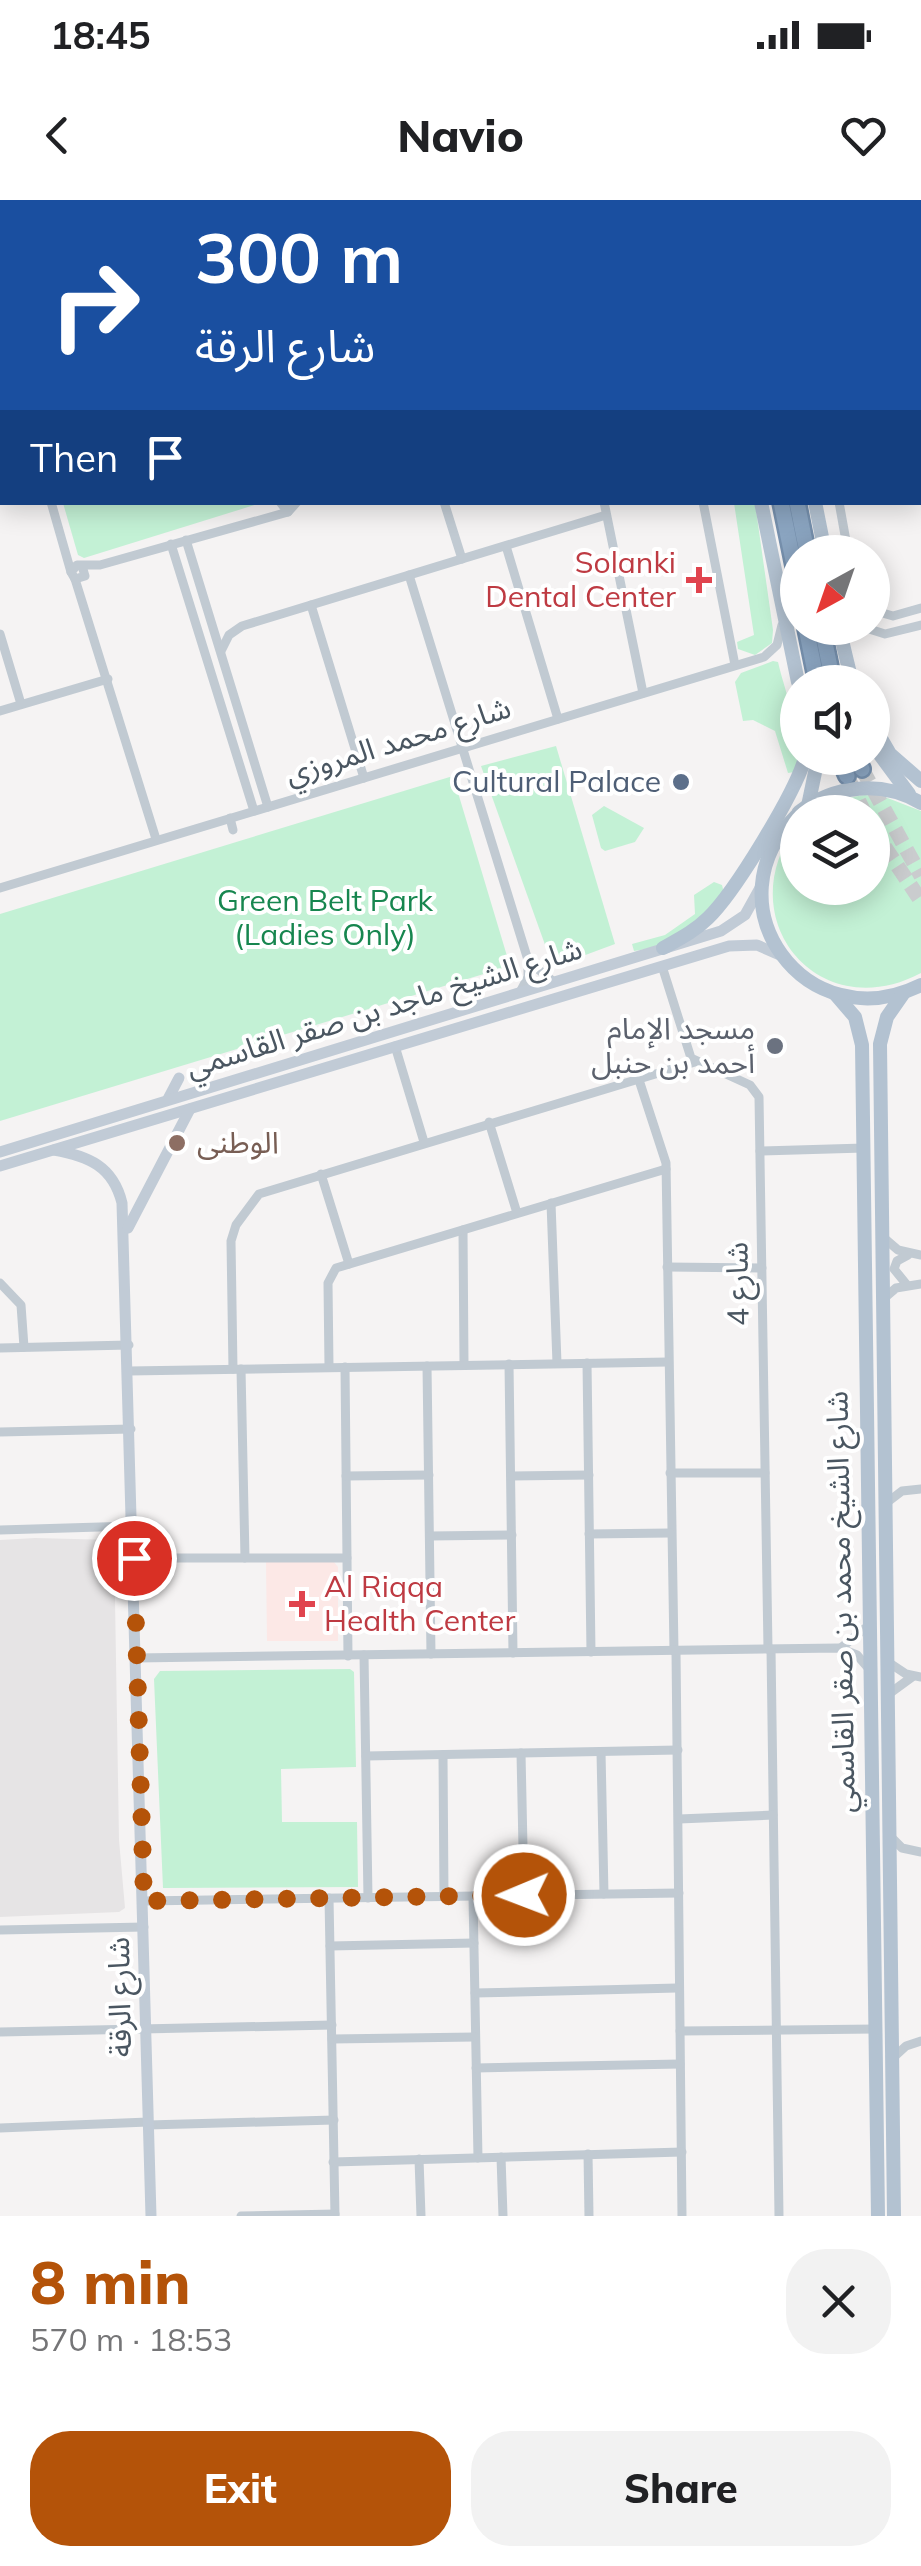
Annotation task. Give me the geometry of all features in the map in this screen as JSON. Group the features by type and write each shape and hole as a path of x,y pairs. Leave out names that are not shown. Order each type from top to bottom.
{"highway":[{"path":"782,505 788,535"},
{"path":"798,505 804,535"}],"main road":[{"path":"762,505 780,596"},
{"path":"818,505 822,535"},
{"path":"890,754 921,782"},
{"path":"890,767 917,801"},
{"path":"663,948 698,927 718,908 798,775"},
{"path":"832,795 870,788 917,801"},
{"path":"780,835 762,884 763,915 782,956 802,977 836,995 870,1000 921,986"},
{"name":"شارع الشيخ ماجد بن صقر القاسمي","path":"0,1152 738,922 751,908 762,884"},
{"name":"شارع الشيخ ماجد بن صقر القاسمي","path":"0,1166 738,944 756,945 782,956"},
{"name":"شارع الشيخ محمد بن صقر القاسمي","path":"894,2216 880,1302 880,1044 887,1017 903,994"},
{"name":"شارع الشيخ محمد بن صقر القاسمي","path":"836,995 851,1011 860,1030 878,2216"},
{"path":"395,1046 434,1028 432,1018"},
{"path":"168,1099 179,1078"},
{"name":"شارع الرقة","path":"125,1237 137,1205 190,1109"},
{"name":"شارع الرقة","path":"54,1150 90,1158 108,1172 121,1196 125,1237 151,2216"},
{"path":"864,1324 876,1316 881,1332"},
{"path":"878,2178 893,2195"}],"street":[{"path":"52,505 66,551 80,573 84,601 156,840"},
{"path":"267,516 278,505"},
{"path":"445,505 462,559"},
{"path":"604,505 642,693"},
{"path":"704,505 735,665"},
{"path":"840,505 845,535"},
{"path":"80,573 296,506"},
{"path":"221,651 229,635 242,626 606,515"},
{"path":"186,540 268,807"},
{"path":"171,544 254,811"},
{"path":"506,546 558,718"},
{"path":"409,575 528,960 528,977 520,992"},
{"path":"311,605 364,778"},
{"path":"890,615 921,608"},
{"path":"210,614 223,624 242,626"},
{"path":"890,633 921,625"},
{"name":"شارع محمد المروزي","path":"0,888 735,665 772,652 780,628"},
{"path":"0,634 22,704"},
{"path":"0,711 108,679"},
{"path":"230,818 233,830"},
{"path":"528,960 554,982"},
{"path":"245,1558 233,1230 259,1194 695,1062 689,1054 662,966"},
{"path":"395,1046 424,1142"},
{"name":"شارع 4","path":"695,1062 756,1090 780,2216"},
{"path":"638,1077 666,1170 670,1533 678,1750 677,1988 682,2216"},
{"path":"488,1122 516,1214"},
{"path":"760,1152 864,1148"},
{"path":"329,1367 328,1279 336,1268 666,1170"},
{"path":"321,1174 349,1264"},
{"path":"550,1204 558,1363"},
{"path":"463,1230 464,1365"},
{"path":"880,1232 892,1247 916,1255"},
{"path":"906,1285 894,1269 897,1260 916,1255"},
{"path":"668,1267 762,1268"},
{"path":"0,1283 20,1306 24,1347"},
{"path":"880,1302 906,1285 921,1284"},
{"path":"0,1348 129,1345"},
{"path":"130,1370 668,1362"},
{"path":"588,1363 591,1652"},
{"path":"509,1364 513,1653"},
{"path":"427,1366 431,1654"},
{"path":"345,1367 348,1656"},
{"path":"0,1432 131,1429"},
{"path":"883,1469 907,1490"},
{"path":"670,1473 766,1472"},
{"path":"346,1476 429,1475"},
{"path":"511,1476 589,1475"},
{"path":"884,1507 907,1490 921,1490"},
{"path":"0,1530 133,1526"},
{"path":"589,1534 670,1533"},
{"path":"430,1536 512,1535"},
{"path":"134,1558 347,1558"},
{"path":"839,1648 856,1640 870,1622"},
{"path":"136,1658 839,1648 856,1655 871,1672"},
{"path":"364,1655 368,1898"},
{"path":"886,1658 916,1677 886,1696"},
{"path":"366,1756 678,1750"},
{"path":"601,1752 604,1894"},
{"path":"521,1753 524,1895"},
{"path":"443,1754 444,1896"},
{"path":"679,1819 772,1815"},
{"path":"889,1834 916,1852 889,1870"},
{"path":"144,1901 679,1893"},
{"path":"473,1896 478,2158"},
{"path":"241,2216 335,2215 330,1898"},
{"path":"0,1930 144,1928"},
{"path":"330,1946 474,1943"},
{"path":"475,1993 677,1988"},
{"path":"892,2024 920,2042"},
{"path":"0,2032 332,2025"},
{"path":"680,2031 876,2029"},
{"path":"332,2039 475,2037"},
{"path":"892,2061 902,2048 920,2042"},
{"path":"476,2068 680,2064"},
{"path":"0,2128 334,2120"},
{"path":"334,2162 682,2152"},
{"path":"588,2154 589,2216"},
{"path":"489,2216 503,2216 501,2157"},
{"path":"419,2160 420,2216"}],"shaded area":[{"path":"0,1540 114,1540 119,1840 125,1908 119,1912 0,1917"},
{"name":"Al Riqqa Health Center","path":"333,1561 338,1567 338,1641 267,1641 266,1562"}],"green space":[{"path":"64,505 255,505 84,558 78,555"},
{"path":"734,505 755,505 773,630 772,643 755,655 738,649 737,642 754,635"},
{"path":"778,662 780,747 775,731 753,720 743,721 735,682 741,673"},
{"path":"556,746 615,944 553,967 481,766"},
{"name":"Green Belt Park (Ladies Only)","path":"453,776 510,966 0,1121 0,914"},
{"path":"890,799 921,811 921,973 883,986 848,986 818,975 794,954 779,927 773,895 780,856 780,905 890,905"},
{"path":"604,806 644,828 635,842 605,851 601,848 592,815"},
{"path":"714,882 722,885 724,893 695,922 673,938 634,951 632,944 665,935 695,914 694,895"},
{"path":"160,1671 354,1672 356,1767 281,1769 282,1822 357,1822 358,1887 163,1888 154,1679"}],"tunnel":[{"path":"865,775 921,876"},
{"path":"849,780 856,795"},
{"path":"890,855 921,901"}],"place":[{"name":"Solanki Dental Center","path":"699,580"},
{"name":"Cultural Palace","path":"681,782"},
{"name":"مسجد الإمام أحمد بن حنبل","path":"775,1046"},
{"name":"الوطنی","path":"177,1143"},
{"name":"Al Riqqa Health Center","path":"302,1604"}],"route":[{"path":"134,1558 144,1901 524,1895"}]}
